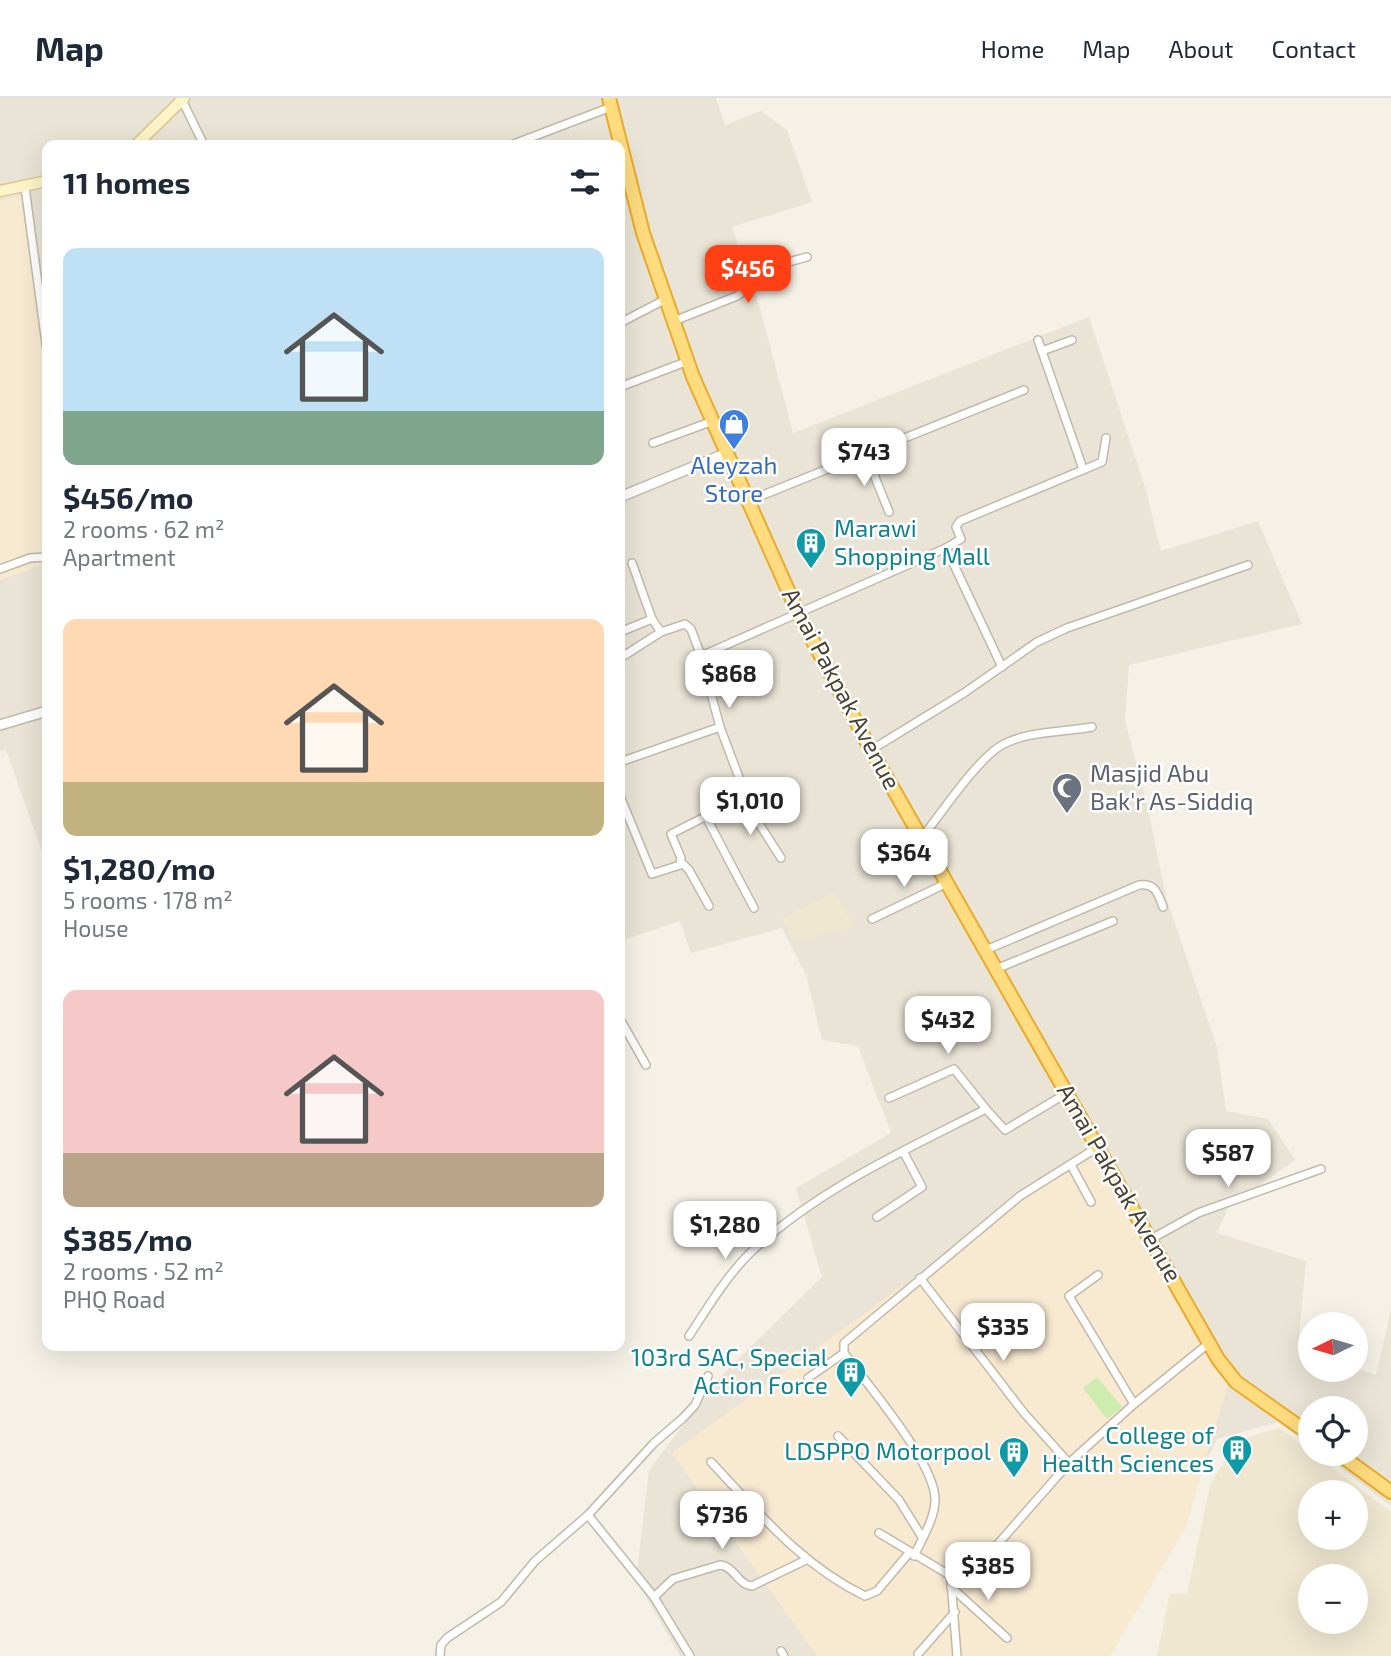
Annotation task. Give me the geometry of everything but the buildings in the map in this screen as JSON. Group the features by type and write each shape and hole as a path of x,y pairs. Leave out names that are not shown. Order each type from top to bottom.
{"highway":[{"name":"Amai Pakpak Avenue","path":"610,102 620,140"},
{"name":"Amai Pakpak Avenue","path":"625,162 643,233 688,361 799,615 921,839 1209,1343 1236,1382 1298,1426"},
{"path":"1355,1466 1391,1492"}],"main road":[{"path":"141,140 183,99"},
{"path":"0,191 42,182"}],"street":[{"path":"183,99 202,140"},
{"path":"522,140 610,102"},
{"path":"25,187 42,298"},
{"path":"674,321 737,296 774,266 807,257"},
{"path":"625,320 666,299"},
{"path":"1038,340 1083,469"},
{"path":"1042,351 1072,340"},
{"path":"625,385 688,361"},
{"path":"748,501 1024,390"},
{"path":"653,443 713,421"},
{"path":"701,656 946,548 961,539 957,527 960,521 1102,462 1106,438"},
{"path":"625,495 727,453"},
{"path":"866,455 889,512"},
{"path":"946,548 1002,667"},
{"path":"0,569 30,558 42,557"},
{"path":"632,563 652,618 662,632"},
{"path":"871,750 1027,649 1067,628 1248,565"},
{"path":"625,630 652,618"},
{"path":"625,655 662,632 680,624 688,626 701,656 720,727 745,788 744,800 781,858"},
{"path":"0,725 42,712"},
{"path":"625,760 720,727"},
{"path":"921,839 960,789 1001,745 1024,738 1091,727"},
{"path":"709,906 690,870 682,863 671,834 744,800"},
{"path":"625,808 652,874 682,863"},
{"path":"706,817 754,908"},
{"path":"873,919 947,883"},
{"path":"986,950 1139,886 1152,885 1163,907"},
{"path":"996,969 1113,921"},
{"path":"625,1028 646,1065"},
{"path":"889,1098 954,1069 959,1070 986,1109 1005,1130 1067,1093"},
{"path":"689,1336 734,1271 772,1234 822,1199 903,1151 986,1109"},
{"path":"808,1378 844,1353 847,1338 1020,1196 1098,1147"},
{"path":"877,1217 922,1187 903,1151"},
{"path":"1071,1165 1091,1202"},
{"path":"1151,1239 1198,1213 1321,1169"},
{"path":"1098,1275 1069,1296 1134,1404"},
{"path":"920,1278 1024,1413 1069,1463"},
{"path":"957,1656 951,1587 951,1577 956,1568 997,1545 1069,1463 1134,1404 1209,1343"},
{"path":"711,1462 806,1560 841,1585 868,1597 912,1554 922,1537 935,1503 930,1474 844,1353"},
{"path":"440,1656 441,1645 447,1638 501,1602 535,1561 588,1515 654,1443 683,1418 695,1405 709,1376"},
{"path":"838,1437 899,1500 922,1537"},
{"path":"588,1515 654,1597 690,1656"},
{"path":"879,1533 951,1577"},
{"path":"654,1597 673,1580 720,1565 727,1567 744,1585 752,1586 806,1560"},
{"path":"951,1587 1006,1638"},
{"path":"918,1654 955,1612"}],"shaded area":[{"path":"0,98 716,98 725,125 761,111 787,130 812,202 732,227 760,308 793,433 1089,317 1146,490 1161,551 1258,521 1302,624 1129,665 1125,721 1147,804 1166,897 1217,1047 1226,1111 1268,1119 1295,1160 1228,1208 1217,1233 1306,1261 1301,1312 1298,1312 1298,1382 1368,1382 1368,1372 1376,1375 1391,1309 1391,1506 1368,1489 1368,1480 1356,1480 1338,1466 1368,1466 1368,1396 1298,1396 1298,1437 1278,1422 1217,1439 1158,1560 1099,1656 680,1656 636,1580 649,1470 720,1377 822,1277 796,1188 891,1133 858,1046 822,1040 806,975 782,928 691,953 680,921 625,939 625,140 42,140 42,852 6,750 0,751"},
{"path":"25,195 42,345 42,565 0,580 0,200"},
{"path":"835,892 853,926 793,942 782,918"},
{"path":"1095,1156 1229,1380 1186,1527 1110,1656 817,1656 672,1453 1025,1197"},
{"path":"1279,1428 1298,1442 1298,1466 1330,1466 1348,1480 1298,1480 1298,1550 1368,1550 1368,1495 1391,1512 1391,1656 1157,1656 1170,1593 1187,1594 1210,1485 1238,1440"}],"green space":[{"path":"1097,1377 1122,1407 1107,1419 1083,1388"}],"place":[{"name":"Aleyzah Store","path":"734,451"},
{"name":"Marawi Shopping Mall","path":"811,570"},
{"name":"Masjid Abu Bak'r As-Siddiq","path":"1067,815"},
{"name":"103rd SAC, Special Action Force","path":"851,1399"},
{"name":"College of Health Sciences","path":"1237,1477"},
{"name":"LDSPPO Motorpool","path":"1014,1479"}]}
